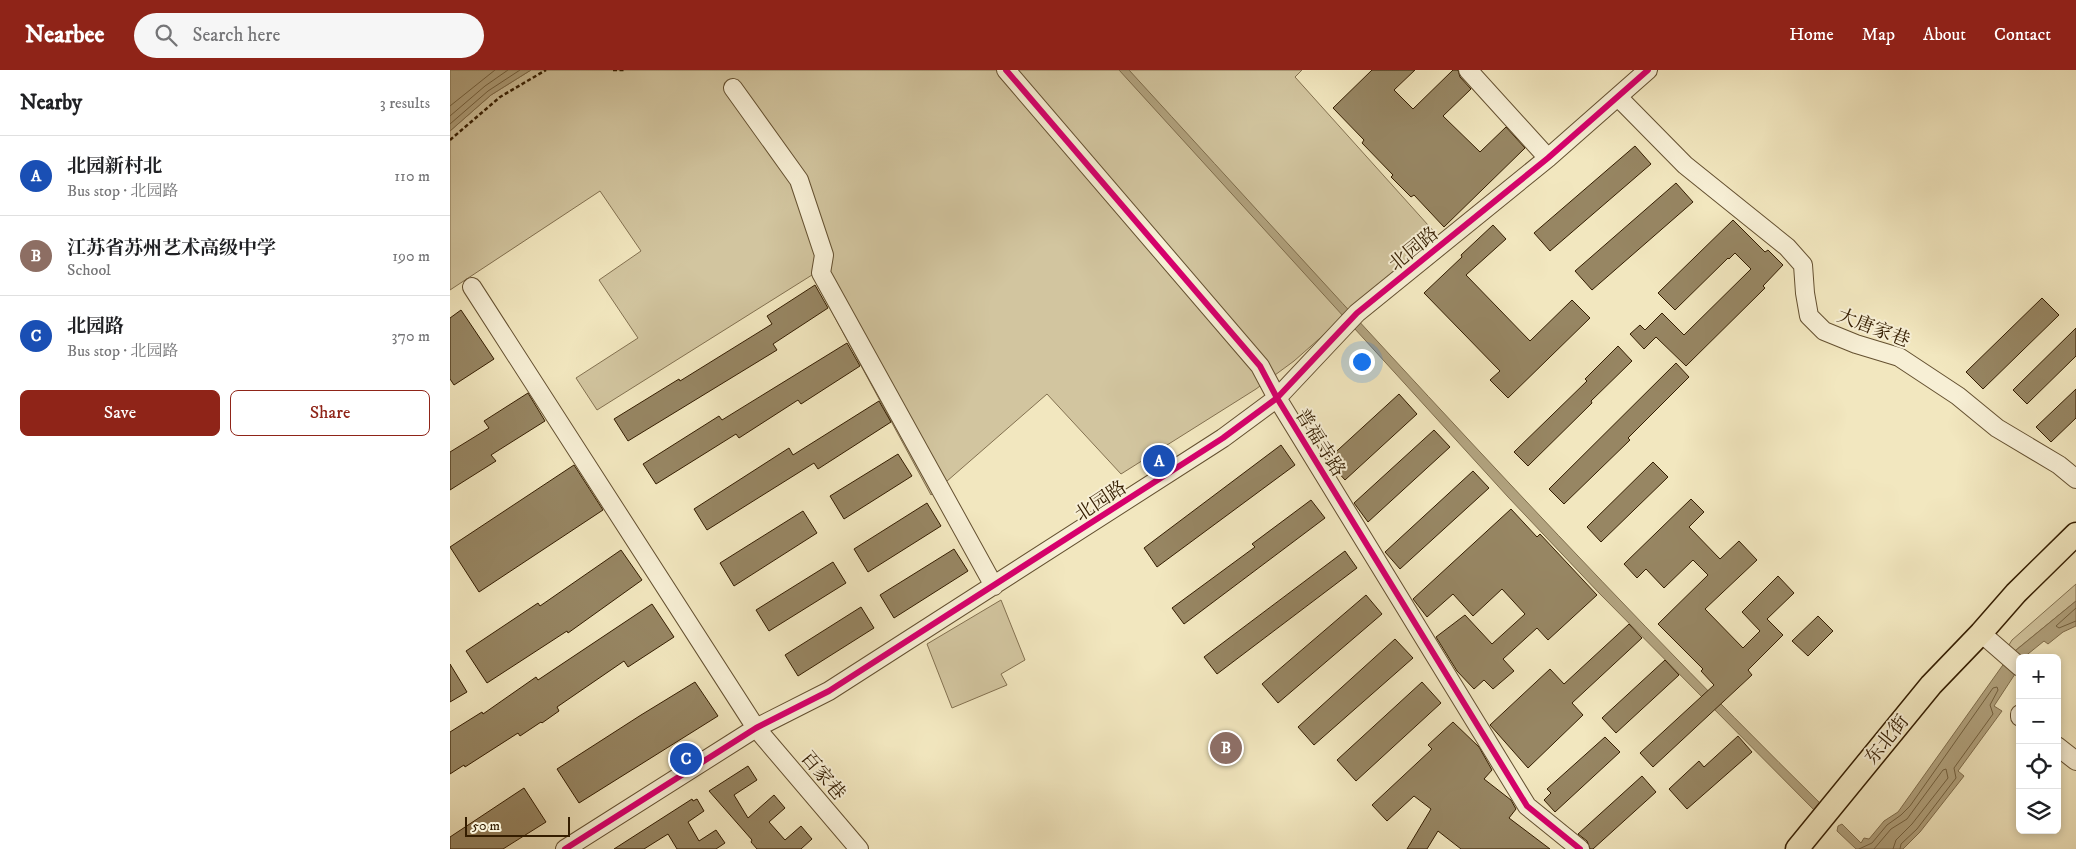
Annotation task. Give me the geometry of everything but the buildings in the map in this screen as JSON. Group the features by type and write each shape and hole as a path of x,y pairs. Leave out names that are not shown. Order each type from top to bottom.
{"main road":[{"name":"东北街","path":"1797,849 1915,703 2016,593 2076,534"},
{"name":"东北街","path":"1980,633 2076,553"}],"street":[{"name":"普福寺路","path":"1006,70 1260,366 1277,398 1526,806 1580,849"},
{"path":"1468,70 1548,158"},
{"name":"北园路","path":"565,849 756,728 829,691 1208,448 1277,398 1352,318 1548,158 1648,70"},
{"path":"733,88 798,180 824,254 821,273 994,586"},
{"name":"大唐家巷","path":"1618,97 1685,165 1787,247 1798,259 1803,265 1809,316 1824,331 1856,344 1899,357 1958,396 1997,428 2059,465 2076,479"},
{"name":"百家巷","path":"472,287 756,728 859,849"},
{"path":"1980,633 2014,662"},
{"path":"2061,749 2076,761"}],"path":[{"path":"450,140 500,97 546,70"},
{"path":"613,70 626,70"}],"shaded area":[{"path":"531,70 1302,70 1295,77 1437,235 1294,361 1256,389 1121,474 1047,394 931,495 812,275 597,410 576,378 638,338 599,280 641,251 600,191 450,290 450,131 491,95"},
{"path":"2076,584 2076,601 2011,654 2007,648 2012,640"},
{"path":"1001,600 1025,660 1001,674 1007,685 952,708 927,644"}],"water":[{"path":"450,70 531,70 491,95 450,131"},
{"path":"1119,70 1129,70 1558,535 1734,718 1824,807 1817,813 1599,593 1508,497"},
{"path":"2076,601 2076,626 2063,632 2048,644 2044,641 2028,654 2016,654 2016,673 1994,706 2002,711 1958,771 1964,776 1920,832 1903,849 1856,849 1837,831 1838,826 1842,824 1861,843 1864,838 1869,839 1884,821 1898,812 2005,662 2015,651"}],"cycle path":[{"path":"1006,70 1260,366 1277,398 1527,806 1580,849"},
{"path":"565,849 756,728 829,691 1223,438 1277,398 1357,313 1548,158 1648,70"}],"place":[{"name":"北园新村北","path":"1159,461"},
{"name":"江苏省苏州艺术高级中学","path":"1226,748"},
{"name":"北园路","path":"686,759"}]}
